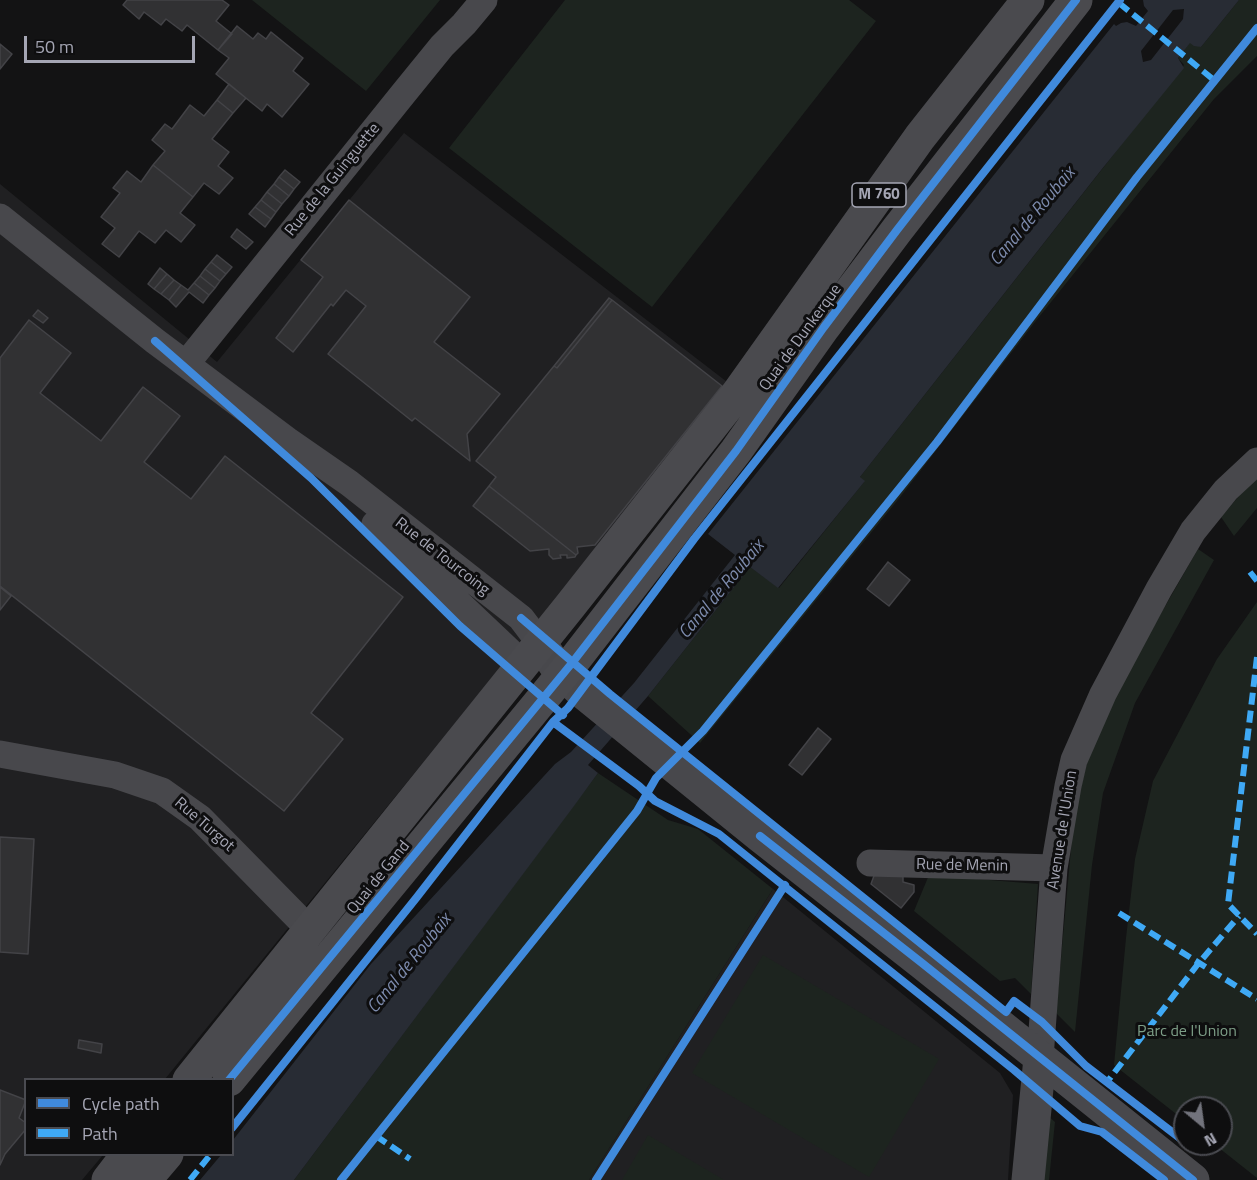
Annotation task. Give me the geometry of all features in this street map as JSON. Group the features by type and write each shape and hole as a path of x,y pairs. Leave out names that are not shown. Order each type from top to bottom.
{"main road":[{"name":"Quai de Dunkerque","path":"531,653 736,394 920,137 1028,0"},
{"name":"Quai de Dunkerque","path":"565,691 824,327 1076,0"},
{"name":"Quai de Gand","path":"191,1078 531,653"},
{"name":"Quai de Gand","path":"231,1078 565,691"},
{"path":"108,1180 127,1156"},
{"path":"145,1180 166,1156"}],"street":[{"name":"Rue de la Guinguette","path":"186,364 409,86 484,0"},
{"name":"Rue de Tourcoing","path":"0,217 91,291 288,440 349,483 521,618 531,653 565,691 655,764 672,790 720,812 760,836 1193,1180"},
{"name":"Avenue de l'Union","path":"1028,1180 1040,1058 1054,868 1074,759 1103,694 1193,531 1226,490 1257,461"},
{"name":"Rue Turgot","path":"0,754 115,776 162,791 200,818 310,930"},
{"name":"Rue de Menin","path":"870,863 1054,868"}],"shaded area":[{"path":"404,133 731,385 166,1078 24,1078 24,1156 102,1156 82,1180 0,1180 0,184 217,362"},
{"path":"773,889 1000,1073 1013,1095 1008,1180 589,1180"}],"green space":[{"path":"252,0 440,0 366,91"},
{"path":"565,0 849,0 876,21 652,307 449,148"},
{"path":"1239,0 1257,0 1257,56 1214,99 1035,322 901,496 700,743 648,696 750,567 779,588 864,482 860,477 1184,65 1178,58 1190,42 1201,47"},
{"path":"1257,475 1257,508 1234,536 1221,517"},
{"path":"1198,549 1214,560 1135,703 1103,793 1092,865 1075,1032 1056,1013 1074,816 1092,742 1132,664"},
{"name":"Parc de l'Union","path":"1257,602 1257,1178 1229,1156 1233,1156 1233,1096 1173,1096 1173,1112 1114,1065 1135,859 1153,781 1217,659"},
{"path":"598,773 668,820 698,829 773,889 589,1180 294,1180"},
{"path":"929,875 1038,884 1031,994 1015,978 1000,981 914,911"},
{"path":"763,955 939,1059 869,1177 692,1073"},
{"path":"1045,1113 1055,1122 1049,1180 1040,1180"},
{"path":"648,1135 724,1180 622,1180"}],"water":[{"name":"Canal de Roubaix","path":"1143,0 1239,0 1201,47 1190,43 1178,58 1184,68 860,477 865,481 778,588 750,567 648,696 588,765 598,773 294,1180 200,1180 220,1156 234,1156 234,1139 371,964 555,764 571,752 634,683 735,555 708,534 1114,24 1116,26 1127,22 1136,26 1148,11","holes":["1184,9 1183,19 1151,60 1143,62 1141,51 1173,10"]}],"building":[{"path":"127,0 222,0 229,5 216,21 232,34 218,50 187,25 182,31 166,19 161,25 144,12 139,19 123,5"},
{"path":"237,26 253,39 258,33 266,39 271,32 303,58 293,71 309,84 282,117 267,104 262,111 216,74 229,58 218,50"},
{"path":"0,44 12,54 0,69"},
{"path":"229,84 246,98 233,113 217,100"},
{"path":"217,100 233,113 212,139 229,152 218,166 233,178 219,194 204,183 193,197 153,165 165,151 152,140 165,124 172,129 190,105 204,116"},
{"path":"153,165 193,197 180,213 195,225 181,242 166,230 155,243 139,231 119,257 102,244 115,228 101,217 120,193 113,188 127,171 141,182"},
{"path":"285,170 300,182 294,189 279,177"},
{"path":"279,177 294,189 289,196 274,184"},
{"path":"274,184 289,196 282,204 267,192"},
{"path":"267,192 282,204 276,212 261,200"},
{"path":"261,200 276,212 271,219 255,207"},
{"path":"349,200 470,297 434,342 500,394 467,434 470,461 415,418 412,421 328,354 366,306 346,290 333,306 331,304 293,352 276,338 323,277 301,260"},
{"path":"255,207 271,219 265,227 249,214"},
{"path":"237,229 253,242 246,249 231,237"},
{"path":"217,255 232,267 226,274 211,262"},
{"path":"211,262 226,274 220,281 205,269"},
{"path":"160,268 167,274 154,289 148,284"},
{"path":"205,269 220,281 215,288 200,276"},
{"path":"167,274 174,280 161,294 154,289"},
{"path":"200,276 215,288 209,295 194,283"},
{"path":"174,280 181,285 169,300 161,294"},
{"path":"194,283 209,295 203,303 189,292 176,307 169,300 181,285 188,290"},
{"path":"609,298 612,300 557,368 554,366"},
{"path":"612,300 722,386 595,545 577,547 576,555 489,486 496,477 476,461 554,366 557,368"},
{"path":"38,310 48,318 43,323 33,316"},
{"path":"29,320 71,353 40,393 101,441 143,387 180,416 144,462 191,499 225,456 403,597 311,713 343,739 284,811 0,586 0,358"},
{"path":"489,486 576,555 575,557 567,558 567,555 560,555 561,558 553,559 549,555 549,549 530,551 473,506"},
{"path":"888,562 910,580 889,606 867,589"},
{"path":"0,587 11,596 0,610"},
{"path":"818,728 831,739 802,775 789,765"},
{"path":"0,837 34,839 28,954 0,952"},
{"path":"875,873 903,874 903,882 914,885 914,892 901,908 871,884"},
{"path":"79,1040 102,1044 101,1053 78,1048"},
{"path":"0,1090 24,1099 19,1118 24,1122 24,1131 5,1154 0,1165"}],"marked path":[{"path":"1119,3 1214,80"},
{"path":"1250,572 1257,581"},
{"path":"1257,657 1228,904 1257,934"},
{"path":"1119,913 1257,999"},
{"path":"1103,1078 1107,1082 1198,964 1239,916"},
{"path":"376,1136 410,1159"},
{"path":"190,1180 209,1156"}],"cycle path":[{"path":"231,1078 572,663 736,451 824,327 897,230 1076,0"},
{"path":"234,1126 417,897 553,722 568,708 694,539 1120,0"},
{"path":"341,1180 637,811 656,778 703,731 937,442 1137,177 1257,28"},
{"path":"155,341 311,478 460,626 563,715"},
{"path":"521,618 610,694 1006,1012 1014,1001 1042,1022 1086,1066 1173,1133"},
{"path":"553,722 639,786 655,801 719,834 1014,1070 1080,1126 1102,1132 1164,1180"},
{"path":"760,836 1193,1180"},
{"path":"596,1180 785,885"}]}
